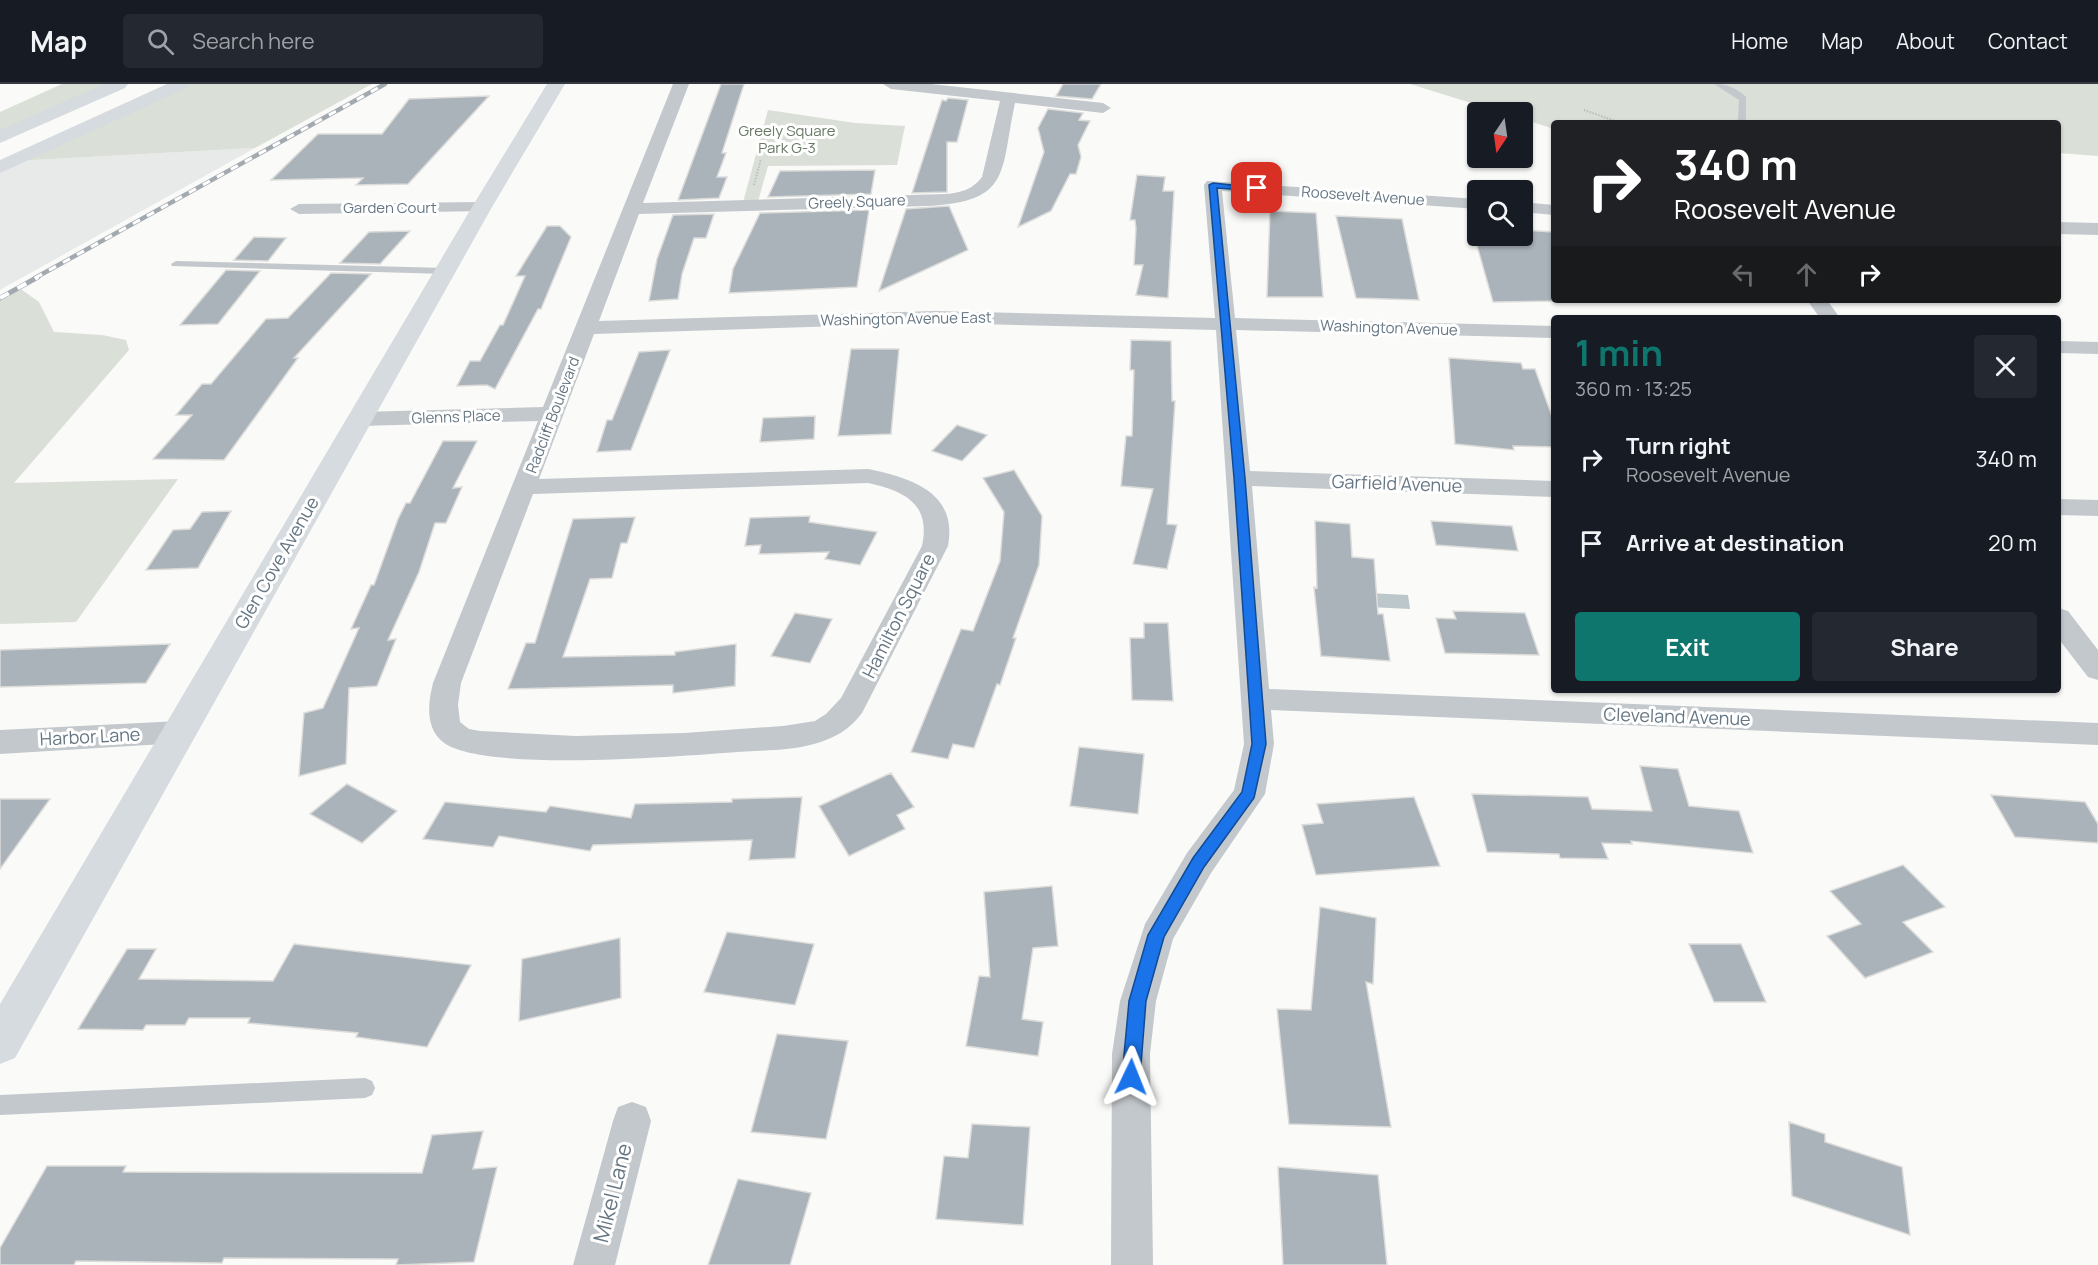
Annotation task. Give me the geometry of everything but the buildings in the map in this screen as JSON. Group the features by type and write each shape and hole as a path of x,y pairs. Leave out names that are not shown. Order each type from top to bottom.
{"main road":[{"path":"0,137 119,84"},
{"path":"0,167 181,84"},
{"name":"Glen Cove Avenue","path":"0,1044 482,207 556,84"}],"street":[{"name":"Radcliff Boulevard","path":"466,738 457,736 445,723 443,704 447,683 681,84"},
{"path":"891,84 1103,108"},
{"name":"Greely Square","path":"633,209 928,201 968,197 984,189 991,177 1008,98"},
{"name":"Roosevelt Avenue","path":"1225,323 1213,185 1467,203"},
{"name":"Garden Court","path":"299,209 482,207"},
{"path":"1533,208 1551,210"},
{"path":"2061,228 2098,229"},
{"name":"Washington Avenue East","path":"586,328 935,317 1225,323"},
{"path":"1132,1265 1131,1054 1138,1001 1157,935 1199,862 1249,794 1259,744 1225,323"},
{"name":"Washington Avenue","path":"1225,323 1551,332"},
{"path":"2061,347 2098,348"},
{"name":"Glenns Place","path":"360,419 552,414"},
{"name":"Hamilton Square","path":"466,738 499,745 575,749 644,748 795,735 827,729 839,722 865,682 935,546 939,531 935,511 916,492 888,479 868,476 525,487"},
{"name":"Garfield Avenue","path":"1239,478 1551,489"},
{"path":"2061,507 2098,508"},
{"path":"2061,622 2098,670"},
{"name":"Cleveland Avenue","path":"1257,699 2098,734"},
{"name":"Harbor Lane","path":"0,742 180,732"},
{"name":"Mikel Lane","path":"594,1265 632,1120"}],"lane":[{"path":"1718,84 1734,91 1743,99 1741,120"},
{"path":"176,264 446,271"},
{"path":"0,1105 365,1088"}],"path":[{"path":"1584,110 1612,120"}],"shaded area":[{"path":"255,148 0,290 0,167 14,161"},
{"path":"1368,593 1408,595 1410,609 1370,607"}],"green space":[{"path":"62,84 119,84 0,137 0,112"},
{"path":"181,84 372,84 255,148 14,161"},
{"path":"1410,84 2098,84 2098,156 2061,153 2061,120 1551,120 1551,128 1533,122 1533,102 1468,102"},
{"name":"Greely Square Park G-3","path":"768,110 855,123 905,126 897,165 768,166 757,205 742,206"},
{"path":"18,287 39,302 54,332 102,335 126,340 129,350 14,483 178,479 76,622 0,624 0,298"}],"railway":[{"path":"35,278 385,84"},
{"path":"0,298 38,277"}],"route":[{"path":"1131,1077 1131,1054 1138,1001 1157,935 1199,862 1249,794 1259,744 1239,478 1213,185 1257,188"}]}
